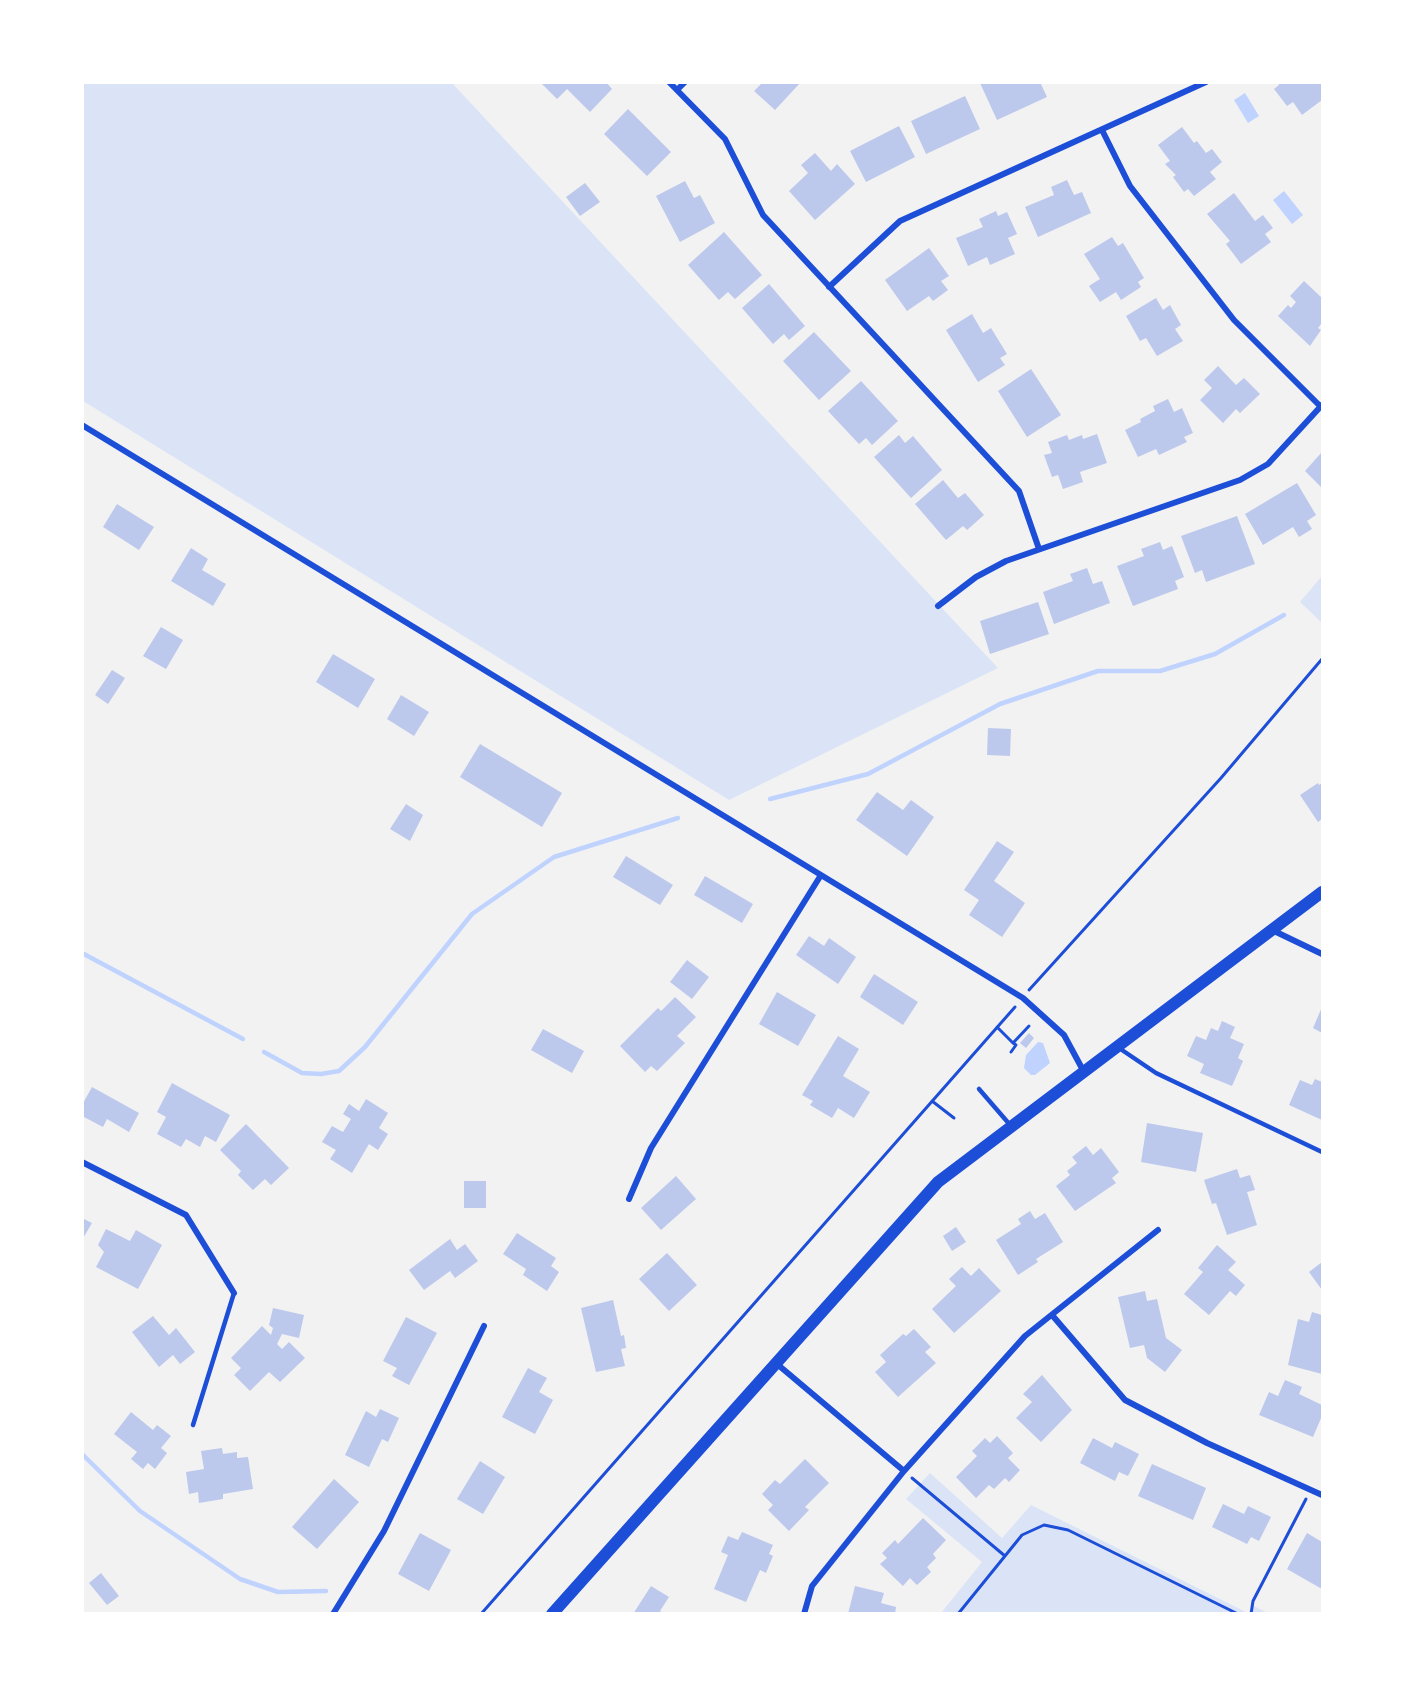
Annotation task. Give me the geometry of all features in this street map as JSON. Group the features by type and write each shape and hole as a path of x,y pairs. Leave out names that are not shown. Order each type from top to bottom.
{"main road":[{"path":"552,1614 938,1182 1323,892"}],"street":[{"path":"669,82 725,139 762,215 1019,491 1039,549"},
{"path":"677,90 685,82"},
{"path":"829,286 900,221 1206,82"},
{"path":"938,606 976,577 1006,561 1240,480 1268,464 1322,406 1234,320 1130,186 1102,130"},
{"path":"82,425 1023,998 1065,1035 1084,1072"},
{"path":"629,1198 651,1148 821,875"},
{"path":"1272,930 1323,954"},
{"path":"82,1161 186,1215 234,1293"},
{"path":"804,1614 812,1586 904,1471 1025,1336 1158,1230"},
{"path":"1052,1315 1125,1400 1207,1443 1323,1495"},
{"path":"333,1614 384,1531 484,1326"},
{"path":"777,1364 904,1471"}],"lane":[{"path":"1117,1047 1156,1073 1323,1152"},
{"path":"979,1089 1011,1126"},
{"path":"193,1425 234,1293"}],"path":[{"path":"481,1614 997,1027 1221,778 1323,659"},
{"path":"1013,1043 1029,1026"},
{"path":"997,1027 1016,1046 1011,1052"},
{"path":"932,1101 954,1118"},
{"path":"904,1471 1005,1556"},
{"path":"1251,1614 1253,1601 1311,1490"},
{"path":"958,1614 1022,1535 1044,1525 1068,1530 1238,1614"}],"shaded area":[{"path":"82,83 452,83 998,668 729,800 83,401"},
{"path":"1322,576 1322,623 1300,602"},
{"path":"930,1473 1002,1538 1031,1505 1248,1613 941,1613 982,1562 906,1499"},
{"path":"1254,1606 1268,1613 1248,1613"}],"water":[{"path":"1245,93 1259,116 1248,123 1234,100"},
{"path":"1284,191 1303,215 1292,224 1273,200"},
{"path":"1038,1042 1043,1043 1050,1063 1035,1075 1031,1075 1024,1068 1026,1055"}],"building":[{"path":"540,82 606,82 612,89 590,112 567,89 557,99"},
{"path":"759,82 801,82 775,110 754,91 761,84"},
{"path":"1040,82 1047,97 997,120 980,83"},
{"path":"1278,82 1322,82 1322,100 1302,115 1293,102 1287,106 1274,89 1279,85"},
{"path":"965,96 980,129 926,154 911,121"},
{"path":"628,109 671,152 647,176 604,134"},
{"path":"899,126 915,157 866,182 850,151"},
{"path":"1182,127 1194,143 1197,141 1206,153 1212,149 1222,162 1210,172 1216,179 1194,196 1188,189 1184,192 1173,177 1176,175 1165,164 1170,161 1158,145"},
{"path":"815,153 831,171 837,164 855,184 815,220 789,191 808,173 801,165"},
{"path":"1067,180 1074,195 1082,192 1091,213 1038,237 1025,207 1054,195 1051,187"},
{"path":"685,181 694,198 700,195 715,223 680,242 656,196"},
{"path":"585,183 600,202 580,216 566,197"},
{"path":"1234,193 1255,221 1263,215 1273,228 1265,234 1271,242 1241,264 1226,244 1230,241 1207,214"},
{"path":"996,211 998,216 1007,212 1017,234 1008,238 1015,254 990,265 987,257 968,266 956,238 983,227 979,219"},
{"path":"724,232 762,275 735,299 728,292 719,300 688,265"},
{"path":"1112,237 1118,246 1123,243 1144,278 1138,282 1141,287 1121,300 1116,292 1100,302 1089,286 1100,279 1084,254"},
{"path":"929,248 949,276 941,281 948,290 933,301 929,296 907,311 885,280"},
{"path":"1304,281 1322,298 1322,323 1318,328 1321,330 1310,346 1278,316 1288,305 1291,308 1296,302 1290,296"},
{"path":"769,284 805,326 789,340 784,334 773,344 742,308"},
{"path":"1156,298 1163,310 1170,305 1181,325 1175,329 1183,341 1157,356 1146,338 1140,341 1126,316"},
{"path":"972,314 983,333 991,328 1007,354 1000,358 1005,365 978,382 946,330"},
{"path":"814,332 851,371 819,400 783,361"},
{"path":"1218,366 1236,385 1244,378 1260,394 1240,413 1236,409 1223,423 1200,400 1212,388 1204,380"},
{"path":"1031,369 1061,415 1027,437 998,391"},
{"path":"861,381 898,421 872,445 866,438 859,444 828,411"},
{"path":"1168,399 1174,412 1182,408 1193,433 1184,437 1187,442 1159,455 1156,449 1138,457 1125,430 1141,422 1140,419 1155,411 1153,406"},
{"path":"1097,434 1107,463 1080,472 1083,482 1063,489 1058,475 1052,477 1044,455 1052,453 1048,442 1067,435 1069,440 1082,435 1083,439"},
{"path":"899,435 905,443 913,436 942,470 911,498 874,457"},
{"path":"1322,452 1322,488 1305,471"},
{"path":"943,480 958,498 965,493 984,515 967,530 963,526 946,540 915,504"},
{"path":"1297,483 1316,515 1307,521 1312,529 1299,537 1293,527 1263,545 1245,514"},
{"path":"117,504 154,527 139,550 103,527"},
{"path":"1237,516 1255,564 1206,582 1202,570 1195,573 1181,536"},
{"path":"1160,542 1163,550 1172,546 1184,577 1175,581 1178,589 1133,606 1117,566 1144,556 1141,549"},
{"path":"191,548 208,559 202,570 226,584 213,606 171,581"},
{"path":"1087,568 1093,584 1102,581 1110,603 1054,624 1043,592 1073,581 1070,574"},
{"path":"1038,602 1049,634 990,654 980,621"},
{"path":"161,627 183,640 166,669 143,656"},
{"path":"333,654 375,679 358,708 316,682"},
{"path":"112,670 125,678 108,704 95,695"},
{"path":"401,695 429,712 414,736 387,719"},
{"path":"988,728 1011,729 1010,756 987,755"},
{"path":"480,744 562,793 542,827 460,777"},
{"path":"1318,783 1319,785 1322,783 1322,819 1318,822 1300,795"},
{"path":"877,792 903,810 911,800 934,817 907,856 856,820"},
{"path":"406,804 423,815 410,841 390,829"},
{"path":"997,841 1014,852 994,881 1025,903 1002,937 969,915 979,900 964,890"},
{"path":"626,856 673,885 660,905 613,877"},
{"path":"705,876 753,904 742,923 694,895"},
{"path":"809,936 824,946 829,938 856,957 838,984 796,955"},
{"path":"687,960 709,977 692,999 670,982"},
{"path":"874,974 918,1002 903,1025 860,997"},
{"path":"777,992 816,1015 798,1046 759,1024"},
{"path":"675,997 696,1017 677,1036 685,1043 657,1071 651,1066 645,1072 620,1046 658,1008 661,1011"},
{"path":"1322,1007 1322,1033 1313,1028"},
{"path":"1222,1021 1235,1027 1230,1038 1244,1044 1238,1058 1243,1061 1232,1086 1200,1073 1204,1064 1187,1056 1196,1036 1206,1040 1211,1028 1218,1031"},
{"path":"543,1029 584,1051 572,1073 531,1050"},
{"path":"1029,1033 1034,1038 1026,1048 1020,1043"},
{"path":"838,1036 859,1049 843,1076 870,1092 854,1118 838,1108 832,1118 810,1105 813,1101 802,1095"},
{"path":"1315,1079 1322,1082 1322,1120 1289,1105 1300,1080 1312,1085"},
{"path":"172,1083 230,1115 216,1142 205,1136 200,1147 186,1139 181,1147 157,1134 166,1117 157,1112"},
{"path":"92,1087 139,1113 129,1132 107,1119 103,1127 82,1116 82,1105"},
{"path":"366,1099 388,1113 379,1128 388,1134 378,1150 369,1144 352,1173 330,1159 336,1150 322,1142 332,1126 343,1132 351,1119 343,1114 349,1104 359,1111"},
{"path":"1147,1123 1203,1133 1196,1172 1141,1162"},
{"path":"246,1124 289,1168 271,1185 265,1179 253,1190 238,1175 241,1171 220,1150"},
{"path":"1086,1146 1093,1155 1101,1148 1119,1172 1112,1178 1116,1183 1075,1211 1056,1186 1070,1175 1067,1171 1077,1163 1072,1157"},
{"path":"1237,1169 1240,1178 1250,1175 1255,1190 1247,1192 1257,1225 1227,1235 1216,1203 1212,1204 1204,1180"},
{"path":"676,1176 696,1199 661,1230 641,1208"},
{"path":"464,1181 486,1181 486,1208 464,1208"},
{"path":"1030,1211 1035,1219 1045,1213 1063,1242 1036,1259 1038,1262 1018,1275 996,1240 1021,1224 1018,1219"},
{"path":"82,1218 92,1223 82,1240"},
{"path":"956,1227 966,1242 952,1251 943,1236"},
{"path":"106,1229 130,1241 136,1230 162,1245 138,1289 96,1267 104,1252 98,1245"},
{"path":"517,1233 556,1258 551,1266 559,1272 547,1291 523,1275 526,1269 503,1254"},
{"path":"450,1239 457,1250 465,1244 478,1261 455,1278 450,1271 424,1290 409,1270"},
{"path":"1217,1245 1236,1262 1228,1270 1245,1285 1236,1296 1230,1291 1209,1315 1184,1294 1203,1272 1198,1268"},
{"path":"667,1253 697,1285 669,1311 639,1279"},
{"path":"1322,1262 1322,1290 1309,1272"},
{"path":"962,1267 971,1276 979,1268 1001,1291 954,1333 932,1309 956,1286 949,1279"},
{"path":"1145,1291 1147,1301 1157,1299 1166,1338 1182,1350 1165,1372 1147,1358 1144,1345 1130,1348 1118,1297"},
{"path":"613,1300 621,1336 624,1335 626,1348 621,1349 625,1366 596,1372 581,1308"},
{"path":"273,1308 304,1315 299,1338 282,1334 277,1344 282,1349 289,1342 305,1358 280,1382 269,1372 250,1391 234,1375 241,1368 231,1358 262,1326 271,1335 273,1328 269,1325"},
{"path":"1312,1312 1322,1315 1322,1374 1288,1365 1298,1319 1309,1322"},
{"path":"153,1316 169,1335 176,1328 195,1352 180,1364 173,1355 159,1367 132,1332"},
{"path":"406,1317 437,1333 409,1385 392,1376 397,1368 383,1361"},
{"path":"914,1329 931,1347 925,1352 936,1363 898,1397 875,1372 886,1362 880,1355 903,1334 906,1336"},
{"path":"528,1368 547,1378 539,1392 553,1400 535,1434 502,1417"},
{"path":"1042,1375 1072,1410 1041,1442 1016,1418 1032,1402 1023,1394"},
{"path":"1285,1380 1302,1387 1299,1394 1322,1405 1322,1416 1313,1437 1259,1415 1269,1392 1278,1396"},
{"path":"380,1409 399,1418 388,1442 382,1439 369,1467 345,1455 366,1411 376,1417"},
{"path":"131,1412 153,1430 157,1425 171,1436 161,1448 167,1453 155,1469 148,1463 143,1469 131,1459 137,1452 114,1434"},
{"path":"997,1436 1013,1453 1008,1458 1020,1470 1009,1482 1005,1478 994,1489 989,1485 976,1498 956,1477 977,1456 972,1451 985,1438 990,1443"},
{"path":"1093,1438 1112,1448 1115,1442 1139,1454 1128,1476 1119,1472 1115,1481 1080,1463"},
{"path":"222,1448 223,1454 237,1452 237,1458 248,1457 253,1489 223,1494 223,1499 199,1503 198,1492 189,1494 186,1472 204,1469 201,1451"},
{"path":"805,1459 829,1483 805,1507 809,1510 789,1531 768,1510 773,1505 762,1494 775,1480 780,1484"},
{"path":"480,1461 505,1477 483,1514 457,1499"},
{"path":"1152,1464 1206,1488 1193,1520 1138,1496"},
{"path":"334,1479 359,1502 317,1549 292,1527"},
{"path":"1223,1504 1244,1514 1248,1506 1271,1517 1259,1541 1251,1537 1247,1544 1212,1527"},
{"path":"923,1518 946,1540 933,1554 936,1558 927,1567 931,1572 917,1585 910,1578 903,1586 880,1564 887,1558 882,1553 895,1540 898,1544"},
{"path":"742,1532 773,1545 769,1554 773,1556 766,1573 760,1570 746,1602 714,1589 728,1555 721,1552 728,1536 738,1540"},
{"path":"420,1533 451,1550 429,1591 398,1574"},
{"path":"1307,1533 1322,1542 1322,1589 1287,1569"},
{"path":"101,1573 119,1596 107,1605 89,1583"},
{"path":"651,1586 669,1597 660,1611 664,1614 633,1614"},
{"path":"855,1586 884,1593 881,1603 896,1607 895,1614 848,1614"}],"waterway":[{"path":"770,799 868,774 1000,704 1098,671 1160,671 1215,654 1284,615"},
{"path":"264,1052 302,1073 321,1074 339,1071 365,1047 472,914 554,857 678,818"},
{"path":"82,953 243,1039"},
{"path":"82,1454 140,1511 240,1579 278,1592 326,1591"}]}
